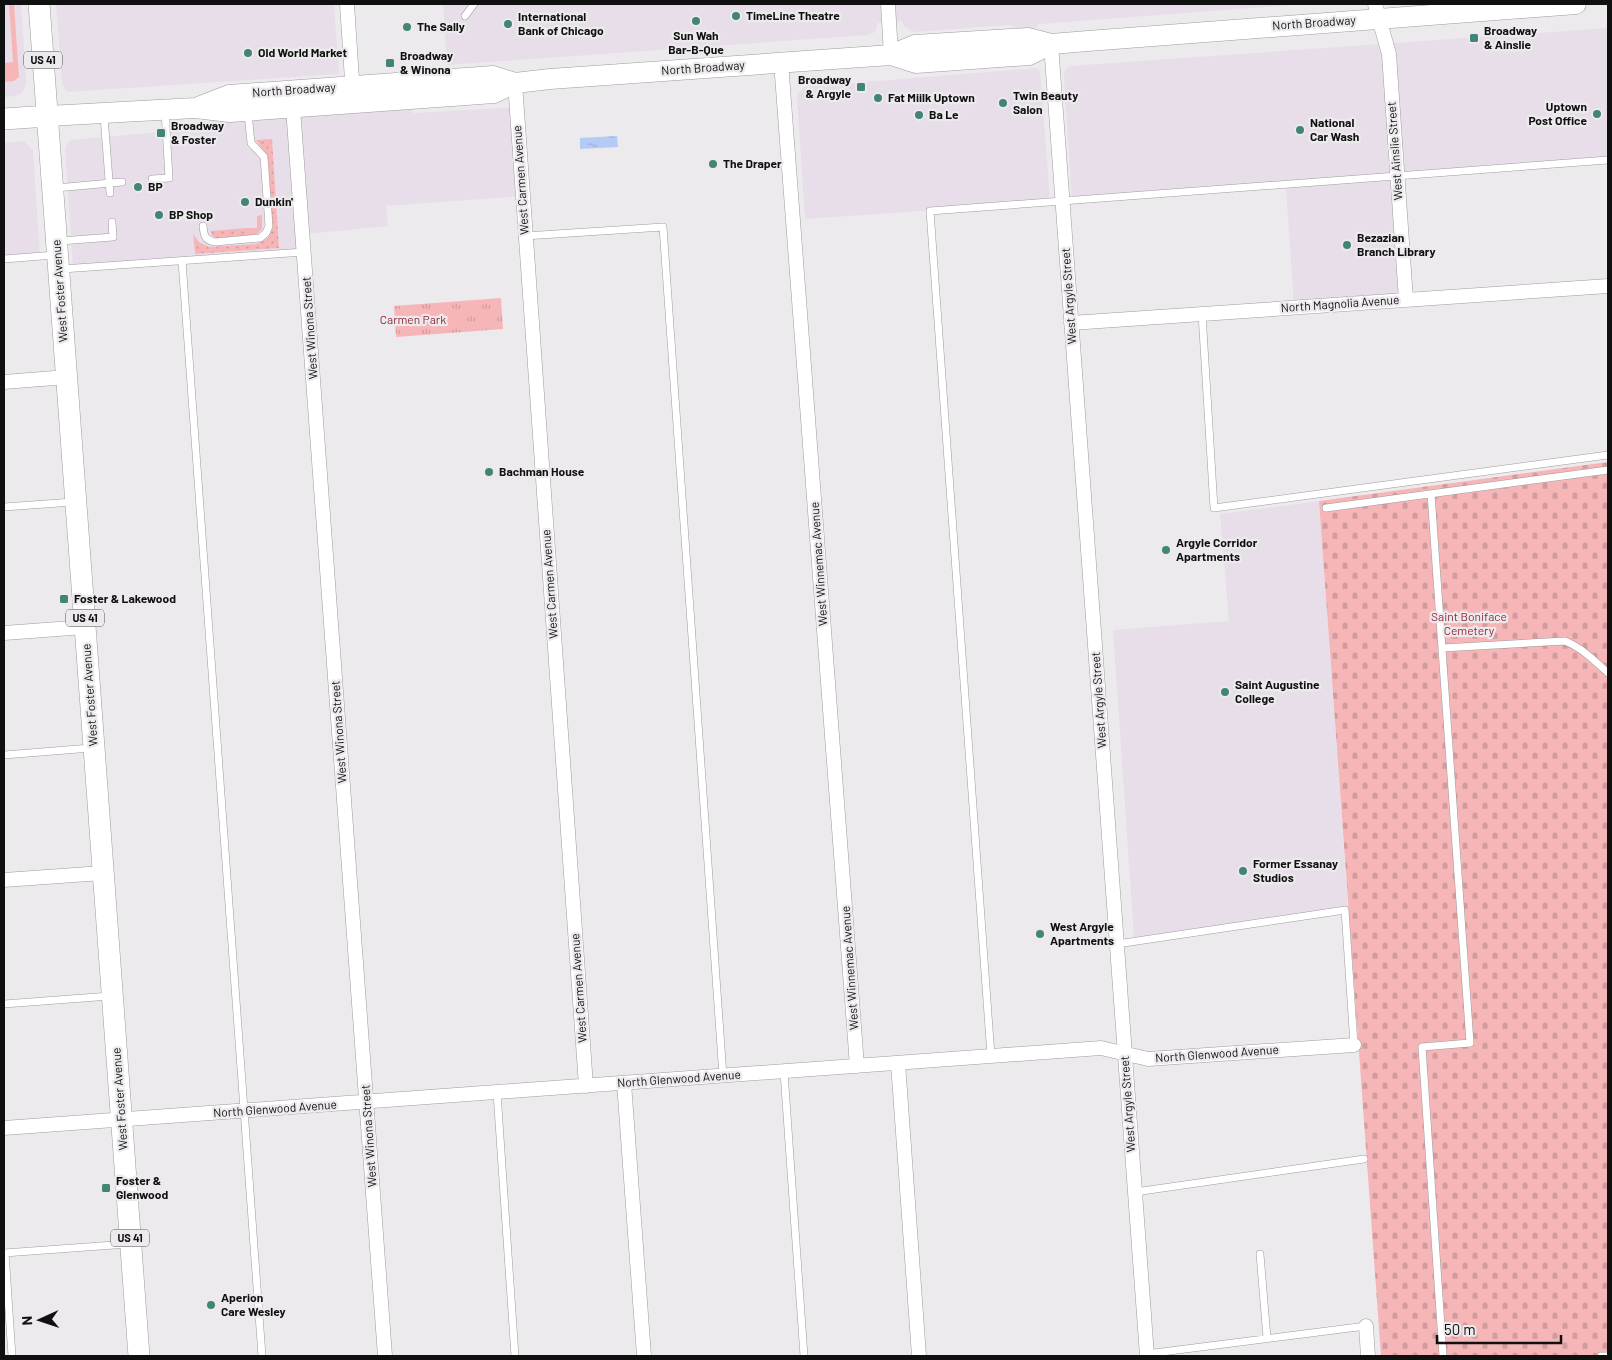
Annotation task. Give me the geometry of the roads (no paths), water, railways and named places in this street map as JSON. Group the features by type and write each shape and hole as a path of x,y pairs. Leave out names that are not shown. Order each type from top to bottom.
{"main road":[{"name":"West Foster Avenue","path":"39,4 139,1356"},
{"name":"North Broadway","path":"195,108 230,95 494,93 515,83 891,55 915,45 1018,38 1028,38 1051,44 1378,11 1576,4"},
{"name":"North Broadway","path":"4,119 165,109 195,108 230,112 293,108 353,95"}],"street":[{"path":"347,4 353,95"},
{"path":"888,4 891,55"},
{"name":"West Ainslie Street","path":"1378,11 1389,54 1406,300"},
{"name":"West Argyle Street","path":"1051,44 1147,1355"},
{"name":"West Winnemac Avenue","path":"781,62 857,1066"},
{"name":"West Carmen Avenue","path":"515,83 586,1086"},
{"name":"West Winona Street","path":"293,108 385,1356"},
{"name":"North Magnolia Avenue","path":"1071,323 1608,286"},
{"path":"4,382 67,377"},
{"path":"4,633 85,627"},
{"path":"4,880 103,873"},
{"name":"North Glenwood Avenue","path":"4,1128 1101,1048 1148,1059 1354,1045"},
{"path":"898,1063 919,1356"},
{"path":"624,1083 644,1356"},
{"path":"1366,1326 1368,1356"}],"lane":[{"path":"465,16 474,4"},
{"path":"152,180 169,178 165,109"},
{"path":"203,226 205,238 215,242 260,238 266,233 269,226 264,157 251,143 248,111"},
{"path":"104,113 110,193"},
{"path":"991,1056 930,211 1608,160"},
{"path":"53,188 122,182"},
{"path":"58,255 113,237 112,222"},
{"path":"525,236 663,227 723,1076"},
{"path":"4,259 58,255 182,261 304,252"},
{"path":"182,261 262,1356"},
{"path":"1202,314 1214,508 1608,455"},
{"path":"1326,508 1608,470"},
{"path":"1432,494 1470,1043 1422,1047 1443,1356"},
{"path":"4,507 76,502"},
{"path":"1442,648 1564,641 1584,651 1608,673"},
{"path":"4,755 94,748"},
{"path":"1117,944 1345,910 1354,1045"},
{"path":"4,1004 113,996"},
{"path":"784,1072 804,1356"},
{"path":"497,1093 515,1356"},
{"path":"1135,1192 1364,1159"},
{"path":"12,1356 4,1253 131,1244"},
{"path":"1260,1254 1267,1338"},
{"path":"1147,1355 1366,1326"},
{"path":"1601,1356 1608,1356"}],"water":[{"path":"617,136 618,147 580,149 580,138"}],"place":[{"name":"TimeLine Theatre","path":"736,16"},
{"name":"Sun Wah Bar-B-Que","path":"696,21"},
{"name":"International Bank of Chicago","path":"508,24"},
{"name":"The Sally","path":"407,27"},
{"name":"Broadway & Ainslie","path":"1474,38"},
{"name":"Old World Market","path":"248,53"},
{"name":"Broadway & Winona","path":"390,63"},
{"name":"Broadway & Argyle","path":"861,87"},
{"name":"Fat Miilk Uptown","path":"878,98"},
{"name":"Twin Beauty Salon","path":"1003,103"},
{"name":"Uptown Post Office","path":"1597,114"},
{"name":"Ba Le","path":"919,115"},
{"name":"National Car Wash","path":"1300,130"},
{"name":"Broadway & Foster","path":"161,133"},
{"name":"The Draper","path":"713,164"},
{"name":"BP","path":"138,187"},
{"name":"Dunkin'","path":"245,202"},
{"name":"BP Shop","path":"159,215"},
{"name":"Bezazian Branch Library","path":"1347,245"},
{"name":"Bachman House","path":"489,472"},
{"name":"Argyle Corridor Apartments","path":"1166,550"},
{"name":"Foster & Lakewood","path":"64,599"},
{"name":"Saint Augustine College","path":"1225,692"},
{"name":"Former Essanay Studios","path":"1243,871"},
{"name":"West Argyle Apartments","path":"1040,934"},
{"name":"Foster & Glenwood","path":"106,1188"},
{"name":"Aperion Care Wesley","path":"211,1305"}],"park label":[{"name":"Carmen Park","path":"413,320"},
{"name":"Saint Boniface Cemetery","path":"1469,624"}]}
